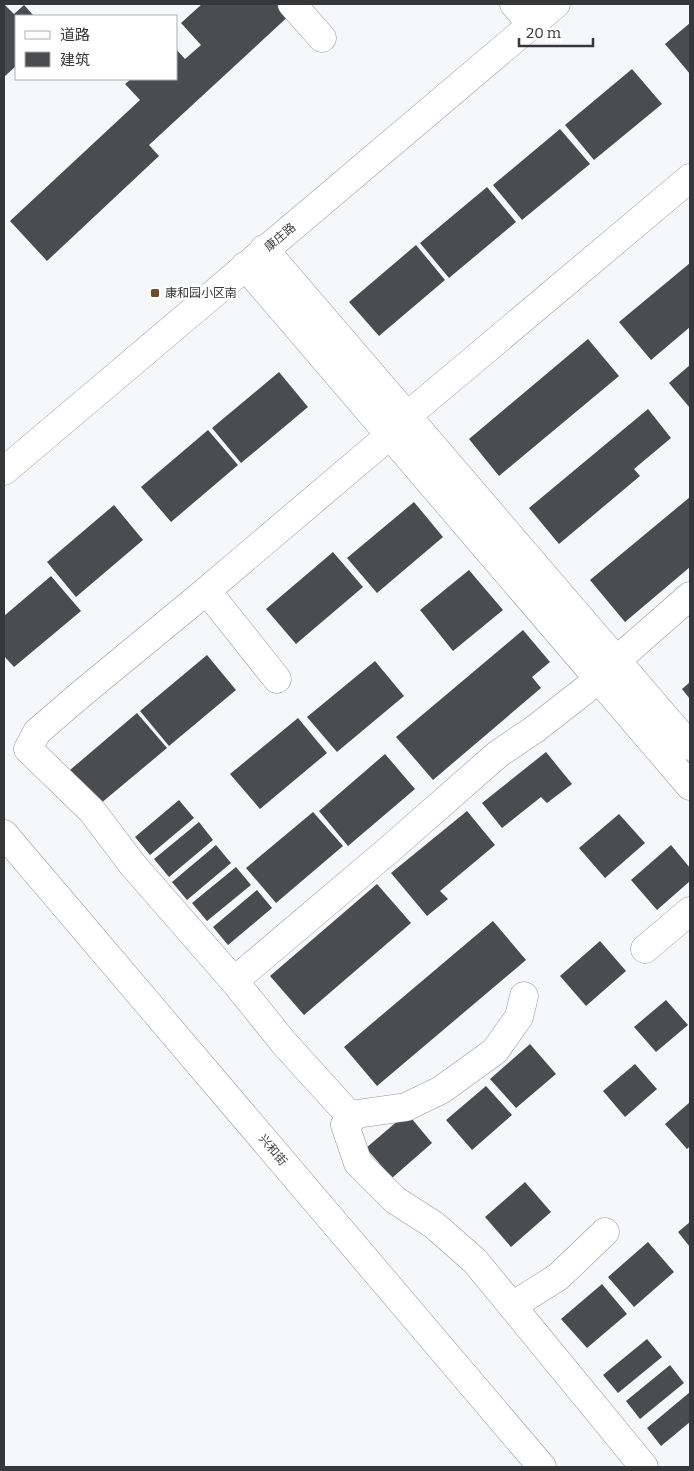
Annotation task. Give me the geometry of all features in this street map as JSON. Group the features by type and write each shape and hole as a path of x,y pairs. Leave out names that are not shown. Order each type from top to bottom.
{"street":[{"path":"292,4 322,38"},
{"path":"514,4 532,25"},
{"name":"康庄路","path":"4,471 556,4"},
{"path":"352,1118 284,1043 234,981 132,864 92,810 28,749 37,732 206,591 398,425 690,178"},
{"path":"255,258 628,693 690,786"},
{"path":"206,591 278,679"},
{"path":"234,981 391,848 498,754 535,729 600,661 690,596"},
{"path":"628,693 690,746"},
{"name":"兴和街","path":"4,834 542,1467"},
{"path":"645,949 690,911"},
{"path":"524,996 519,1017 495,1050 441,1090 406,1108 357,1114 345,1124 358,1163 395,1200 434,1225 475,1261 644,1467"},
{"path":"512,1306 558,1277 605,1232"}],"building":[{"path":"4,4 14,14 24,5 33,15 15,15 15,67 4,77"},
{"path":"202,4 285,4 293,12 149,145 159,156 47,261 10,221 140,100 125,84 130,80 178,80 178,51 185,59 201,45 181,23"},
{"path":"690,23 690,74 665,44"},
{"path":"632,69 662,104 594,160 565,125"},
{"path":"560,129 590,164 522,220 493,185"},
{"path":"487,187 516,222 449,278 420,243"},
{"path":"416,245 445,280 379,336 349,302"},
{"path":"690,263 690,327 651,360 619,322"},
{"path":"588,339 619,376 499,476 469,439"},
{"path":"690,365 690,408 669,383"},
{"path":"279,372 308,407 241,463 212,428"},
{"path":"648,409 671,438 634,469 640,476 559,544 529,508"},
{"path":"208,430 238,465 171,522 141,487"},
{"path":"690,497 690,567 625,622 590,580"},
{"path":"414,502 443,537 377,593 347,558"},
{"path":"114,505 143,540 76,597 47,562"},
{"path":"333,552 363,587 296,644 266,609"},
{"path":"469,570 503,610 453,651 420,610"},
{"path":"51,576 81,611 14,667 4,656 4,616"},
{"path":"523,630 550,662 532,677 541,688 433,780 396,737"},
{"path":"207,655 236,690 169,746 140,711"},
{"path":"375,661 404,696 337,752 307,717"},
{"path":"690,682 690,699 682,689"},
{"path":"137,713 167,748 100,804 70,770"},
{"path":"298,718 327,753 260,809 230,774"},
{"path":"546,752 572,784 547,803 541,797 502,828 482,803"},
{"path":"385,754 415,789 348,846 319,811"},
{"path":"179,800 194,818 150,855 135,837"},
{"path":"467,811 495,845 440,891 448,899 427,916 391,873"},
{"path":"313,812 343,846 276,903 246,868"},
{"path":"619,814 645,843 605,878 579,848"},
{"path":"199,822 213,840 169,877 154,859"},
{"path":"216,845 231,863 187,900 172,882"},
{"path":"671,845 690,868 690,881 657,910 631,880"},
{"path":"236,867 251,885 207,921 192,903"},
{"path":"377,884 411,923 304,1015 270,976"},
{"path":"257,890 272,908 228,945 213,927"},
{"path":"493,921 526,960 377,1086 344,1047"},
{"path":"600,941 626,971 586,1006 560,976"},
{"path":"666,1000 688,1025 656,1052 634,1027"},
{"path":"530,1044 556,1074 516,1108 490,1079"},
{"path":"635,1064 657,1089 625,1117 603,1091"},
{"path":"486,1086 512,1115 472,1150 446,1120"},
{"path":"690,1102 690,1146 687,1149 665,1124"},
{"path":"407,1113 432,1143 392,1178 366,1148"},
{"path":"525,1182 551,1212 511,1247 485,1217"},
{"path":"690,1222 690,1247 678,1232"},
{"path":"648,1242 674,1272 634,1307 608,1277"},
{"path":"602,1284 627,1314 587,1348 561,1319"},
{"path":"647,1339 662,1357 618,1393 603,1375"},
{"path":"670,1365 684,1383 640,1419 626,1401"},
{"path":"690,1392 690,1422 661,1446 647,1428"}],"place":[{"name":"康和园小区南","path":"155,293"}]}
